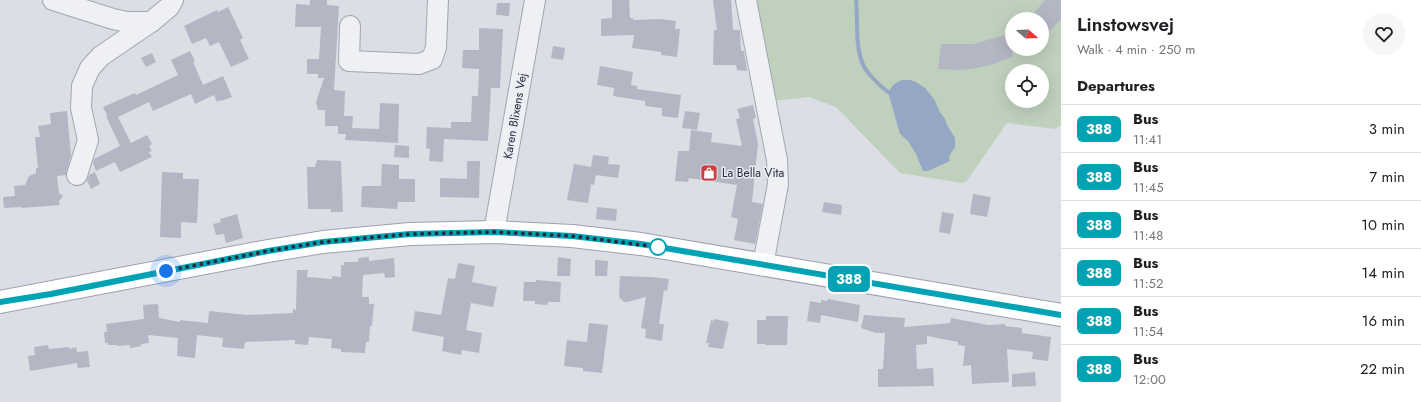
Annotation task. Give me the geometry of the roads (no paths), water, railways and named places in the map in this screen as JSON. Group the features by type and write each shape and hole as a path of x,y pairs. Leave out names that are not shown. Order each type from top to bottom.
{"main road":[{"path":"0,302 323,242 410,234 494,232 572,236 641,244 1061,315"}],"street":[{"path":"54,0 113,19 127,22 151,22"},
{"path":"77,175 88,140 81,108 82,86 90,68 101,56 151,22 169,7 173,0"},
{"path":"350,26 349,61 419,64 432,59 436,47 438,0"},
{"name":"Karen Blixens Vej","path":"494,232 535,0"},
{"path":"746,0 777,160 778,184 763,265"}],"water":[{"path":"902,80 916,82 925,88 934,99 955,138 955,147 949,156 950,161 928,171 923,171 916,154 908,141 900,134 888,92 894,84"}],"waterway":[{"path":"856,0 858,47 862,62 869,74 888,92"}],"place":[{"name":"La Bella Vita","path":"709,173"}]}
